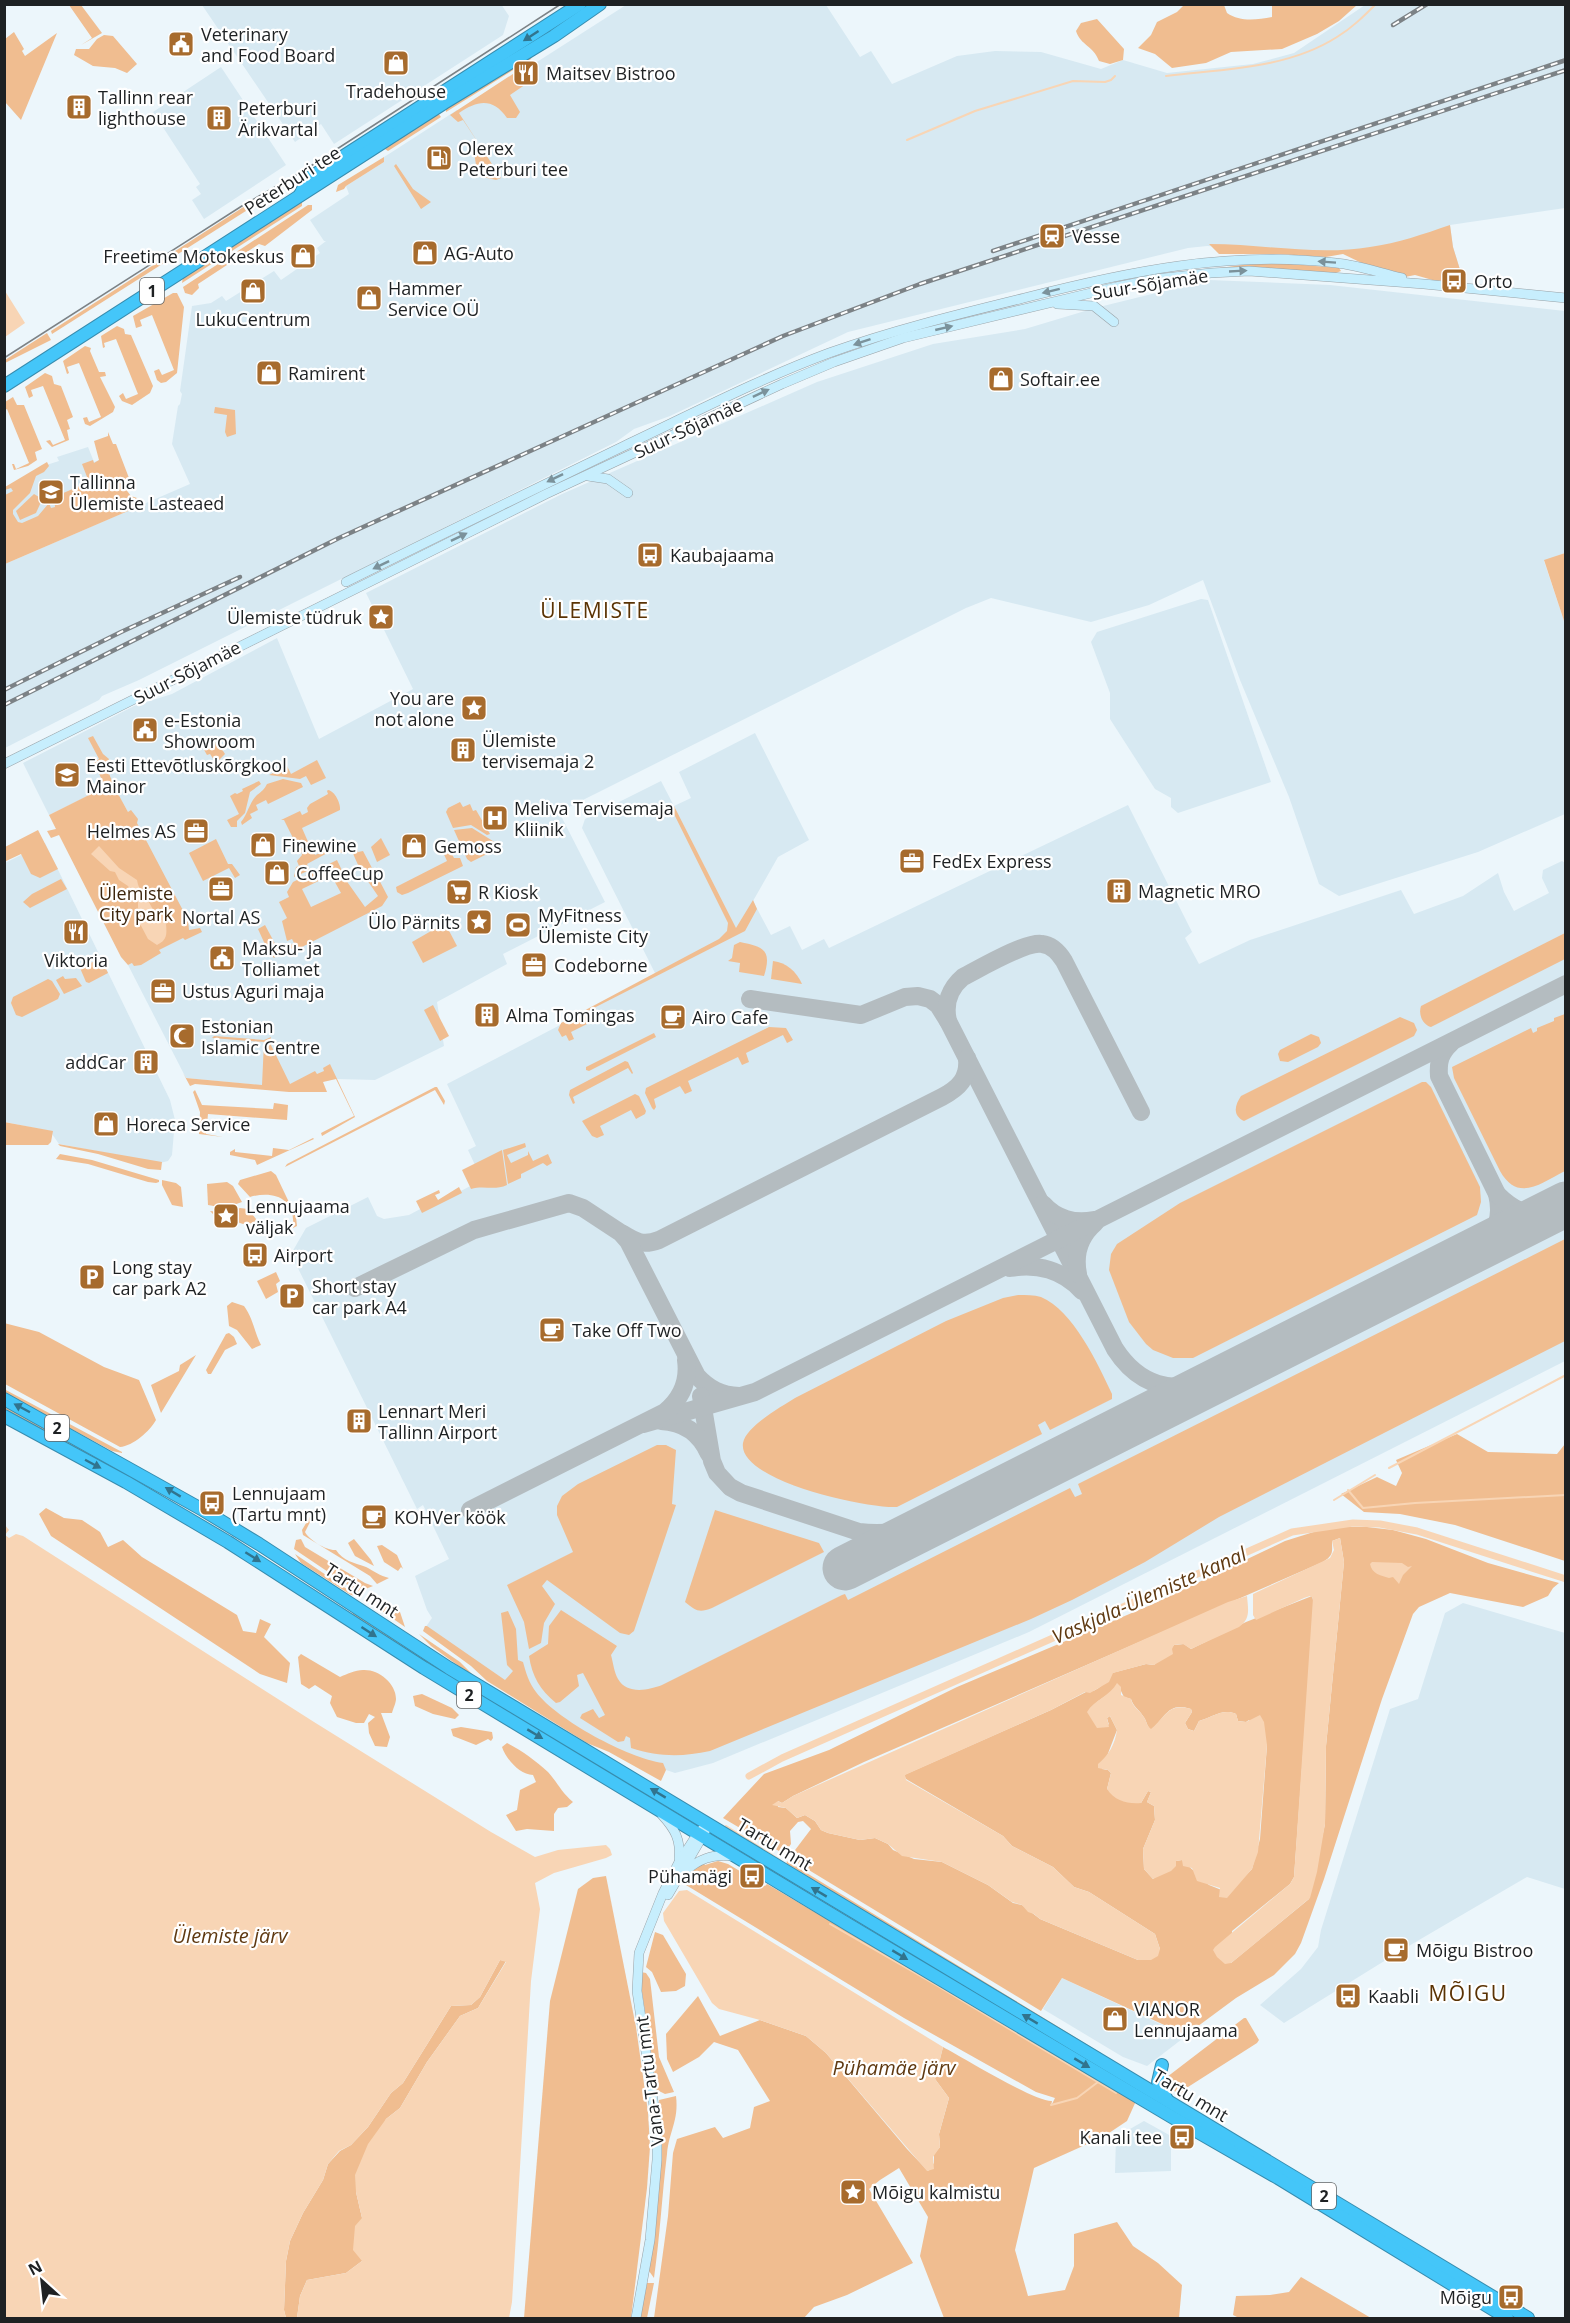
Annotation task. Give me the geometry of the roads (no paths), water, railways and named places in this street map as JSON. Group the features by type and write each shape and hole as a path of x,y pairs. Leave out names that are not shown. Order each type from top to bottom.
{"highway":[{"name":"Peterburi tee","path":"300,196 308,179 580,4"},
{"name":"Peterburi tee","path":"4,386 444,103 554,36 600,4"},
{"name":"Tartu mnt","path":"4,1399 141,1474 259,1544 703,1831 1169,2103 1528,2319"},
{"name":"Tartu mnt","path":"4,1416 126,1482 208,1530 320,1599 424,1668 652,1805 703,1831 736,1856 1278,2178 1507,2319"},
{"path":"1162,2065 1158,2085 1169,2103"}],"main road":[{"name":"Suur-Sõjamäe","path":"4,764 573,470 775,375 828,353 900,329 1098,279 1150,269 1267,258 1349,265 1424,284"},
{"path":"1348,279 1349,265"},
{"name":"Suur-Sõjamäe","path":"348,587 834,362 903,338 1046,304 1145,281 1249,271 1424,284 1566,298"},
{"path":"1046,304 1094,306 1114,322"},
{"path":"586,476 608,479 628,493"},
{"path":"652,1805 672,1826 677,1835 680,1849 678,1864"},
{"name":"Vana-Tartu mnt","path":"636,2319 650,2240 657,2160 656,2116 637,1982 639,1953 652,1918 678,1864 703,1831"},
{"name":"Vana-Tartu mnt","path":"652,1918 680,1876 703,1831"},
{"path":"680,1876 706,1857 736,1856"}],"water":[{"path":"5,291 25,323 5,337"},
{"path":"99,846 119,868 137,880 155,913 166,924 166,937 157,945 148,939 138,920 138,901 128,886 119,880 115,872 110,871 91,854"},
{"name":"Ülemiste järv","path":"16,1534 23,1536 314,1722 535,1857 558,1850 606,1845 610,1849 612,1855 606,1858 554,1873 535,1883 540,1909 531,1981 512,2302 509,2318 297,2318 300,2296 307,2280 346,2273 362,2261 353,2250 355,2226 362,2218 355,2175 368,2144 386,2119 400,2108 427,2062 460,2016 478,2008 506,1962 500,1960 480,1997 471,2005 451,2006 403,2083 391,2093 368,2127 351,2145 339,2151 328,2164 323,2180 303,2213 290,2241 286,2261 284,2310 286,2318 5,2318 5,1535 9,1538"},
{"path":"1340,1538 1344,1562 1326,1746 1325,1824 1310,1898 1231,1963 1225,1964 1217,1957 1213,1950 1215,1947 1290,1884 1294,1877 1313,1598 1310,1596 1304,1598 1256,1620 1253,1615 1253,1594 1330,1558 1334,1550 1332,1541"},
{"path":"1372,1562 1402,1563 1408,1567 1412,1566 1403,1575 1399,1584 1393,1577 1389,1578 1375,1572 1370,1564"},
{"path":"1247,1596 1247,1617 1239,1627 1191,1649 1183,1644 1174,1645 1173,1654 1154,1665 1146,1664 1113,1673 1109,1682 1090,1693 1085,1692 1051,1710 905,1775 906,1780 1003,1836 1012,1846 1053,1867 1074,1887 1089,1892 1155,1934 1160,1949 1158,1956 1151,1960 1138,1960 1040,1919 1028,1912 1022,1905 1012,1902 988,1885 942,1862 902,1856 888,1844 875,1838 860,1840 828,1833 821,1830 815,1821 805,1815 797,1818 786,1808 772,1805 778,1801 782,1803 793,1796 1228,1602"},
{"path":"1117,1683 1121,1687 1121,1695 1131,1699 1151,1729 1172,1709 1183,1707 1191,1709 1192,1712 1185,1723 1188,1729 1194,1731 1199,1721 1226,1712 1236,1714 1238,1721 1246,1722 1260,1715 1264,1722 1267,1745 1258,1852 1252,1869 1227,1898 1219,1897 1220,1888 1197,1881 1192,1868 1183,1866 1182,1860 1176,1861 1176,1866 1171,1871 1153,1879 1144,1869 1143,1849 1155,1820 1154,1806 1147,1802 1151,1792 1148,1791 1141,1803 1122,1801 1110,1793 1107,1789 1111,1773 1098,1768 1098,1764 1111,1749 1117,1730 1110,1716 1107,1718 1109,1727 1097,1728 1087,1712"},
{"name":"Pühamäe järv","path":"687,1890 943,2047 935,2079 949,2098 939,2134 940,2147 933,2157 934,2169 927,2171 826,2053 806,2036 719,2009 712,2003 664,1921 663,1913 679,1891"}],"waterway":[{"path":"1166,76 1254,66 1297,56 1318,48 1342,33 1358,22 1376,4"},
{"path":"907,140 975,111 1073,81 1105,82 1115,76"},
{"path":"1389,1468 1566,1375"},
{"path":"1334,1500 1375,1475"},
{"path":"1348,1490 1363,1508 1566,1495"},
{"name":"Vaskjala-Ülemiste kanal","path":"749,1776 782,1758 1292,1532 1353,1523 1380,1524 1417,1531 1566,1579"},
{"path":"726,1826 780,1860"},
{"path":"786,1864 832,1892"},
{"path":"830,1924 1116,2093"},
{"path":"1051,2105 1077,2098 1098,2082"}],"tram line":[{"path":"4,358 245,204 303,171 561,4"}],"railway":[{"path":"1393,25 1427,4"},
{"path":"993,251 1566,60"},
{"path":"4,705 339,538 783,336 920,284 1566,70"},
{"path":"4,690 240,577"}],"place":[{"name":"Veterinary and Food Board","path":"181,44"},
{"name":"Tradehouse","path":"396,63"},
{"name":"Maitsev Bistroo","path":"526,73"},
{"name":"Tallinn rear lighthouse","path":"79,107"},
{"name":"Peterburi Ärikvartal","path":"219,118"},
{"name":"Olerex Peterburi tee","path":"439,158"},
{"name":"Vesse","path":"1052,236"},
{"name":"AG-Auto","path":"425,253"},
{"name":"Freetime Motokeskus","path":"303,256"},
{"name":"Orto","path":"1454,281"},
{"name":"LukuCentrum","path":"253,291"},
{"name":"Hammer Service OÜ","path":"369,298"},
{"name":"Ramirent","path":"269,373"},
{"name":"Softair.ee","path":"1001,379"},
{"name":"Tallinna Ülemiste Lasteaed","path":"51,492"},
{"name":"Kaubajaama","path":"650,555"},
{"name":"Ülemiste tüdruk","path":"381,617"},
{"name":"You are not alone","path":"474,708"},
{"name":"e-Estonia Showroom","path":"145,730"},
{"name":"Ülemiste tervisemaja 2","path":"463,750"},
{"name":"Eesti Ettevõtluskõrgkool Mainor","path":"67,775"},
{"name":"Meliva Tervisemaja Kliinik","path":"495,818"},
{"name":"Helmes AS","path":"196,831"},
{"name":"Finewine","path":"263,845"},
{"name":"Gemoss","path":"414,846"},
{"name":"FedEx Express","path":"912,861"},
{"name":"CoffeeCup","path":"277,873"},
{"name":"Nortal AS","path":"221,889"},
{"name":"Magnetic MRO","path":"1119,891"},
{"name":"R Kiosk","path":"459,892"},
{"name":"Ülo Pärnits","path":"479,922"},
{"name":"MyFitness Ülemiste City","path":"518,925"},
{"name":"Viktoria","path":"76,932"},
{"name":"Maksu- ja Tolliamet","path":"222,958"},
{"name":"Codeborne","path":"534,965"},
{"name":"Ustus Aguri maja","path":"163,991"},
{"name":"Alma Tomingas","path":"487,1015"},
{"name":"Airo Cafe","path":"673,1017"},
{"name":"Estonian Islamic Centre","path":"182,1036"},
{"name":"addCar","path":"146,1062"},
{"name":"Horeca Service","path":"106,1124"},
{"name":"Lennujaama väljak","path":"226,1216"},
{"name":"Airport","path":"255,1255"},
{"name":"Long stay car park A2","path":"92,1277"},
{"name":"Short stay car park A4","path":"292,1296"},
{"name":"Take Off Two","path":"552,1330"},
{"name":"Lennart Meri Tallinn Airport","path":"359,1421"},
{"name":"Lennujaam (Tartu mnt)","path":"212,1503"},
{"name":"KOHVer köök","path":"374,1517"},
{"name":"Pühamägi","path":"752,1876"},
{"name":"Mõigu Bistroo","path":"1396,1950"},
{"name":"Kaabli","path":"1348,1996"},
{"name":"VIANOR Lennujaama","path":"1115,2019"},
{"name":"Kanali tee","path":"1182,2137"},
{"name":"Mõigu kalmistu","path":"853,2192"},
{"name":"Mõigu","path":"1511,2297"}],"district":[{"name":"ÜLEMISTE","path":"595,610"},
{"name":"MÕIGU","path":"1468,1993"}],"park label":[{"name":"Ülemiste City park","path":"136,903"}]}
